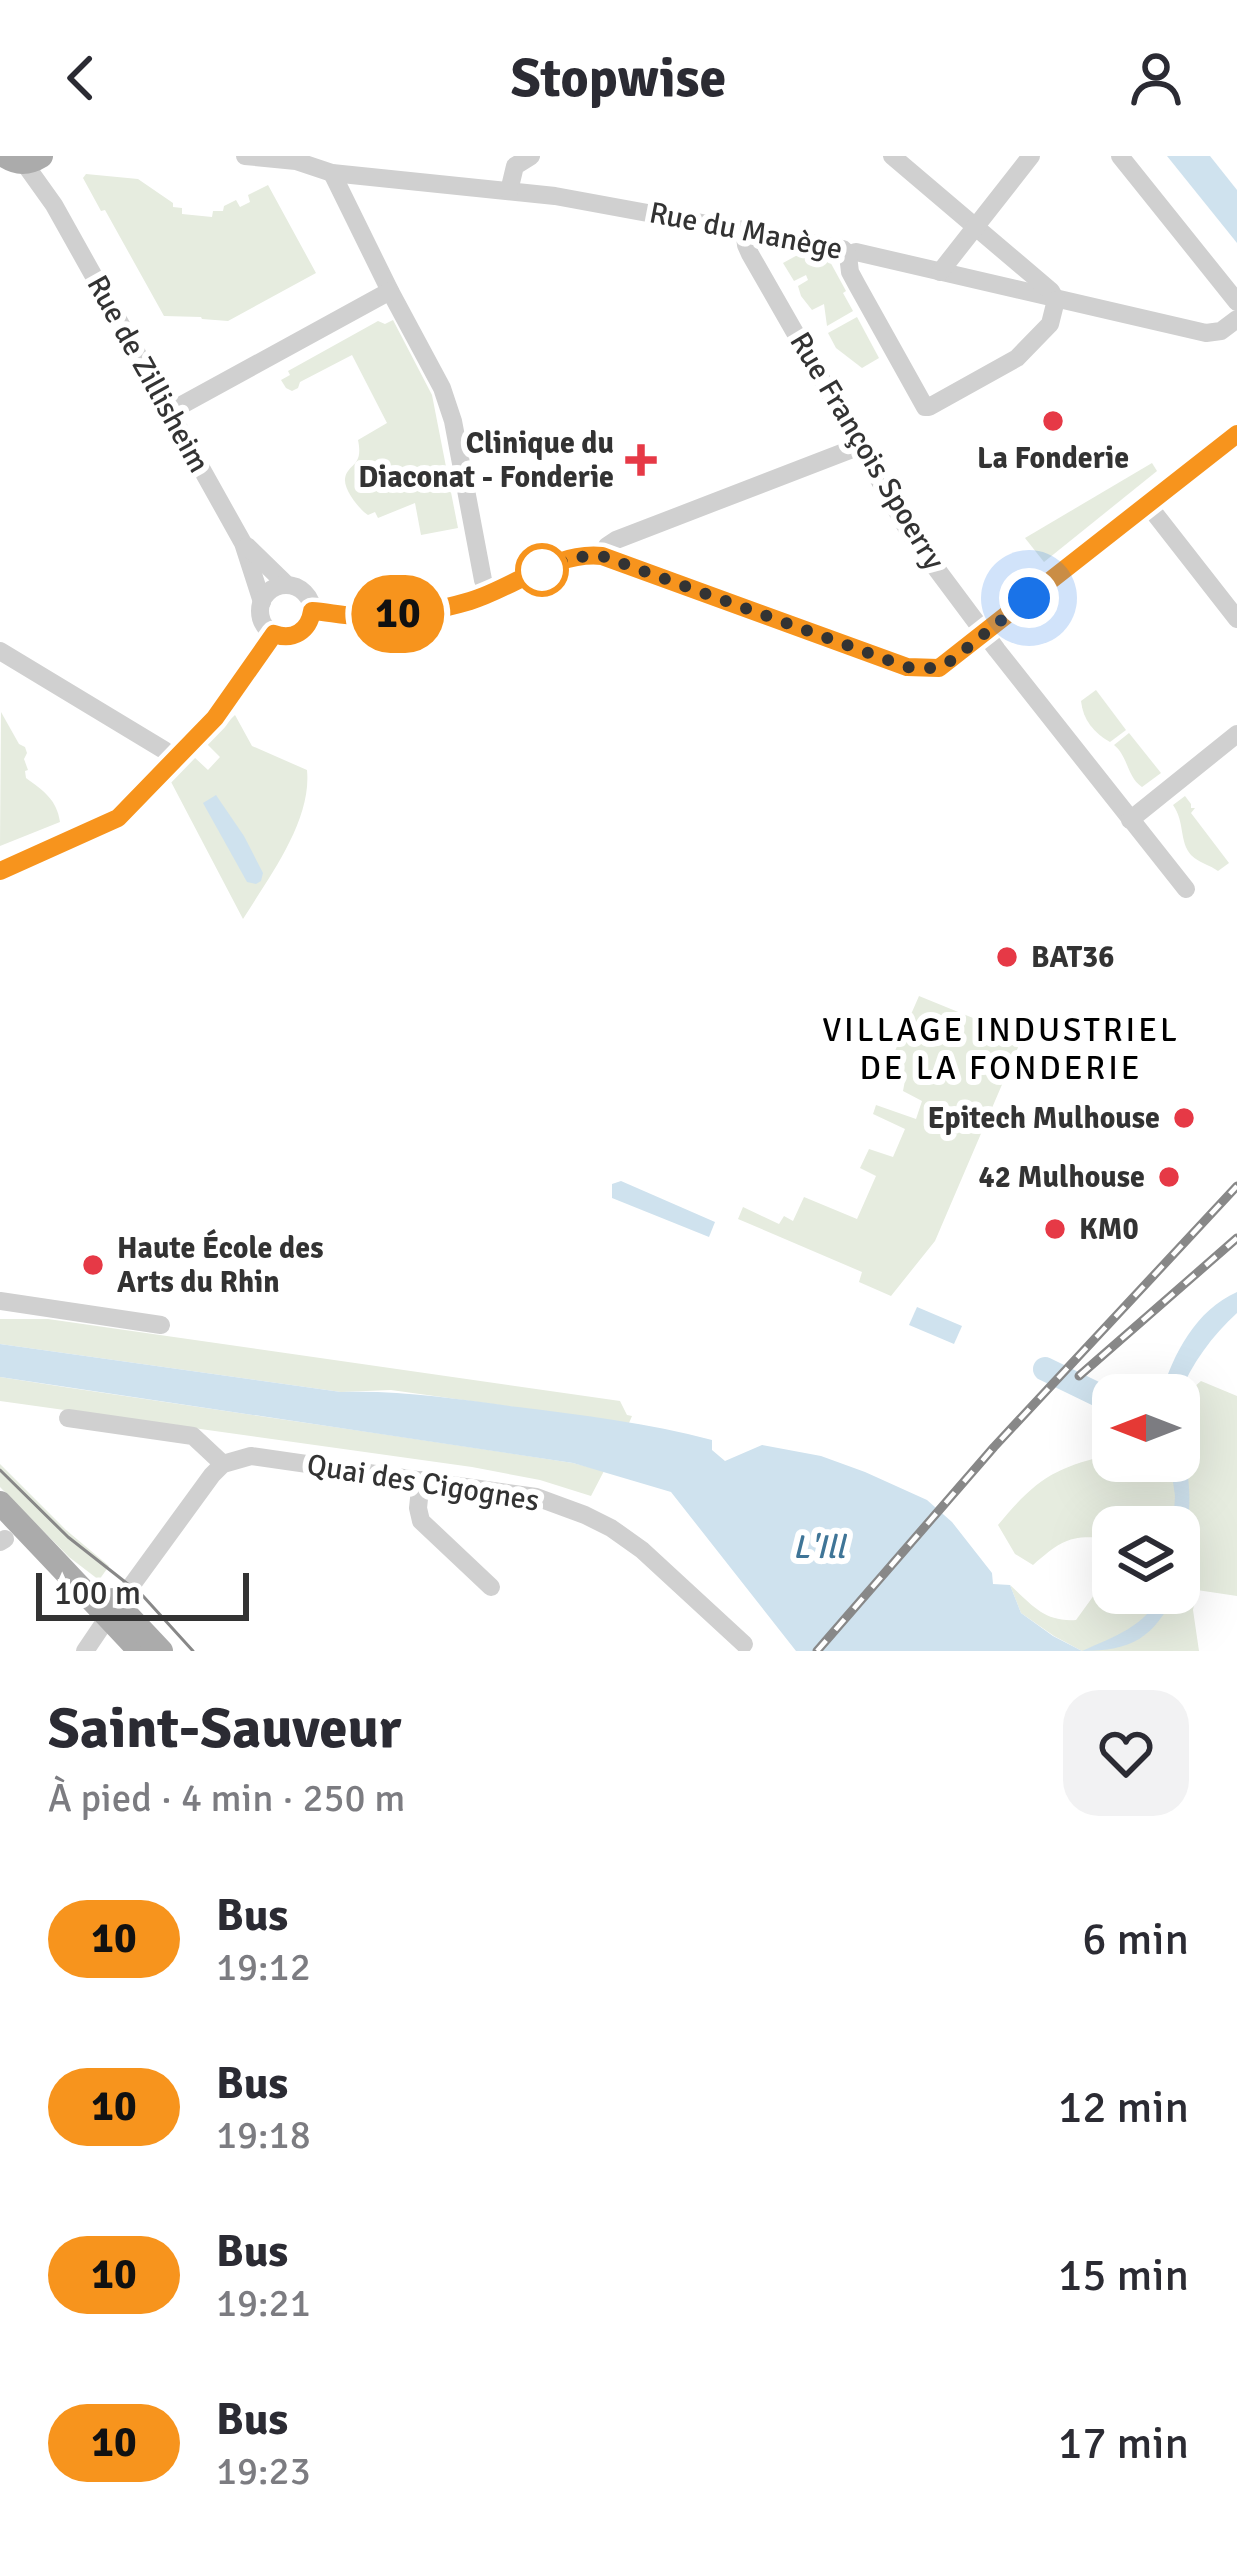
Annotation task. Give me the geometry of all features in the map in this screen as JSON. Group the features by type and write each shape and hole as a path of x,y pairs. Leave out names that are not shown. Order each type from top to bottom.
{"main road":[{"path":"0,1503 70,1574 98,1587 140,1651"},
{"path":"113,1611 161,1651"}],"street":[{"name":"Rue du Manège","path":"245,156 313,161 332,173 555,196 744,229 1207,333 1221,331 1237,319"},
{"path":"509,191 515,166 532,156"},
{"path":"848,255 850,272 922,403 929,407 1017,358 1050,324 1056,300 1051,290 892,156"},
{"path":"940,272 1031,156"},
{"path":"1120,156 1237,302"},
{"name":"Rue de Zillisheim","path":"16,161 54,205 243,543 262,602"},
{"path":"332,173 442,388 489,594"},
{"name":"Rue François Spoerry","path":"744,229 746,244 909,532 1186,889"},
{"path":"169,412 390,291"},
{"path":"312,611 394,615 449,606 489,594 572,557 602,556 907,667 939,668 1237,434"},
{"path":"602,556 616,540 860,446"},
{"path":"1148,505 1237,619"},
{"name":"Rue de Zillisheim","path":"243,543 287,585"},
{"path":"287,585 304,593 312,611 306,628 282,637 262,620 262,602 272,590 287,585"},
{"path":"0,871 118,818 215,718 274,634"},
{"path":"0,651 176,761"},
{"path":"1130,820 1237,734"},
{"path":"0,1301 161,1325"},
{"path":"68,1418 193,1436 223,1465 85,1651"},
{"name":"Quai des Cigognes","path":"223,1465 251,1456 536,1497 611,1528 642,1550 744,1644"},
{"path":"421,1480 418,1508 422,1521 491,1587"}],"shaded area":[{"path":"86,174 138,179 173,207 182,208 182,214 212,217 213,211 223,211 236,200 240,207 250,202 248,195 268,185 316,273 228,321 164,316 105,210 101,211 83,178"},
{"path":"803,252 828,258 853,311 827,326 824,304 812,310 801,296 798,286 808,280 806,275 794,281 783,263"},
{"path":"857,317 879,358 862,368 836,348 828,333"},
{"path":"393,320 432,395 458,528 421,535 415,503 378,518 375,512 365,513 350,494 345,479 359,456 358,440 387,423 352,355 300,382 292,391 281,380 290,375 288,371 378,321"},
{"path":"1152,463 1157,471 1044,562 1025,538"},
{"path":"1096,690 1126,730 1110,742 1090,725 1082,708 1081,701"},
{"path":"1,712 25,747 26,778 53,802 60,822 0,846"},
{"path":"235,715 252,746 307,770 296,828 243,919 169,778 193,756 208,770 220,757 206,743"},
{"path":"1129,733 1161,773 1142,787 1114,745"},
{"path":"1185,796 1195,808 1191,813 1229,863 1218,871 1187,850 1173,805"},
{"path":"919,996 1022,1038 935,1241 891,1296 859,1282 862,1272 738,1219 743,1207 779,1224 784,1216 793,1221 804,1197 857,1219 876,1176 860,1168 869,1149 893,1157 905,1129 873,1114 876,1105 916,1119 922,1101 903,1091 906,1075 888,1067"},
{"path":"0,1319 48,1319 620,1401 632,1416 629,1423 391,1390 341,1392 0,1344"},
{"path":"0,1377 604,1471 591,1496 472,1467 0,1401"},
{"path":"1200,1382 1237,1396 1237,1596 1200,1590 1200,1506 1092,1506 1092,1537 1068,1540 1033,1565 1015,1554 998,1525 1036,1486 1076,1464 1092,1460 1092,1482 1200,1482"},
{"path":"0,1464 109,1566 99,1580 69,1557 0,1487"},
{"path":"1010,1585 1040,1611 1076,1620 1092,1598 1092,1614 1194,1614 1199,1651 1082,1651 1021,1613"}],"water":[{"path":"1167,156 1210,156 1237,190 1237,243"},
{"path":"216,795 263,873 256,884 247,882 203,803"},
{"path":"621,1181 715,1222 709,1237 612,1198 612,1184"},
{"path":"1237,1292 1237,1313 1189,1374 1168,1374 1188,1335 1222,1300"},
{"path":"917,1307 962,1326 954,1344 909,1325"},
{"name":"L'Ill","path":"0,1344 341,1392 430,1396 615,1420 712,1440 712,1450 725,1461 762,1445 821,1456 927,1500 952,1522 992,1573 993,1584 1010,1585 1021,1613 1082,1651 796,1651 671,1492 573,1463 0,1377"},
{"path":"1173,1482 1188,1482 1189,1506 1174,1506"},
{"path":"1147,1614 1163,1614 1128,1645 1082,1651 1117,1635"}],"waterway":[{"path":"1045,1369 1092,1392"}],"tram line":[{"path":"0,1470 68,1537 143,1596 193,1651"}],"railway":[{"path":"817,1651 994,1447 1237,1186"},
{"path":"1079,1376 1237,1238"}],"bus line":[{"name":"10","path":"0,871 118,818 215,718 274,634 299,633 312,611 394,615 449,606 489,594 572,557 602,556 907,667 939,668 1237,434"}],"place":[{"name":"La Fonderie","path":"1053,421"},
{"name":"Clinique du Diaconat - Fonderie","path":"641,460"},
{"name":"BAT36","path":"1007,957"},
{"name":"Epitech Mulhouse","path":"1184,1118"},
{"name":"42 Mulhouse","path":"1169,1177"},
{"name":"KM0","path":"1055,1229"},
{"name":"Haute École des Arts du Rhin","path":"93,1265"}],"district":[{"name":"VILLAGE INDUSTRIEL DE LA FONDERIE","path":"1001,1049"}],"route":[{"path":"542,570 572,557 602,556 907,667 927,670 952,660 1029,598"}]}
